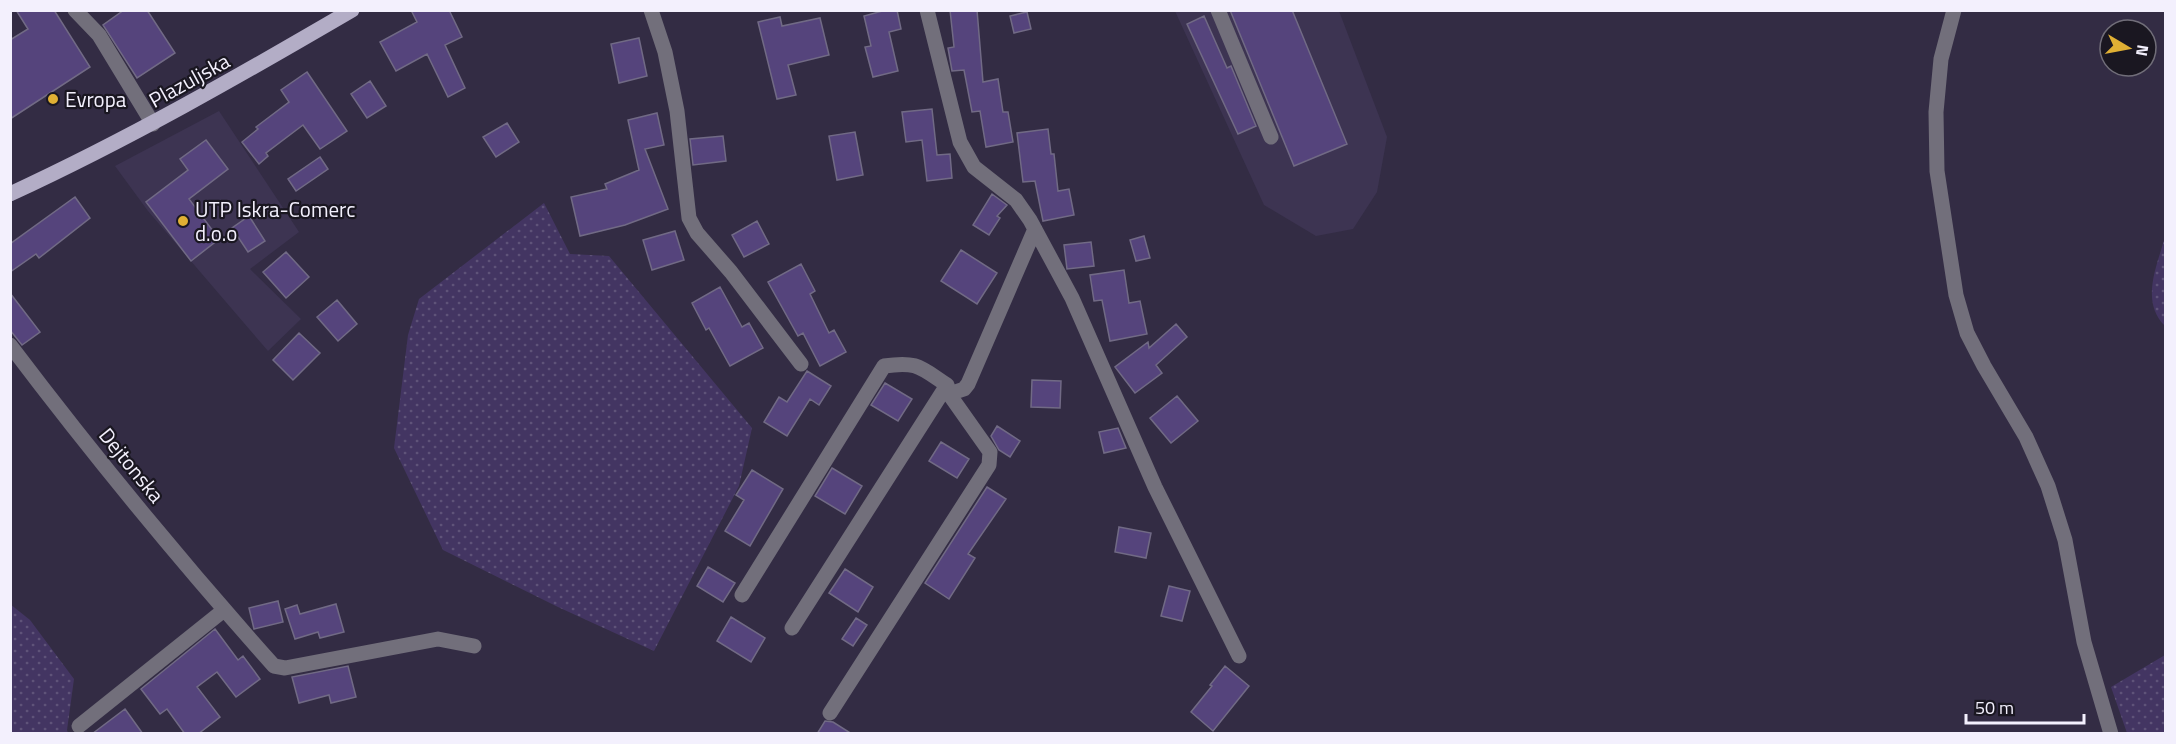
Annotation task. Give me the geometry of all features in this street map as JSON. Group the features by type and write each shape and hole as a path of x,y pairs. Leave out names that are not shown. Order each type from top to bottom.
{"main road":[{"name":"Plazuljska","path":"10,194 91,157 153,124 352,10"}],"street":[{"path":"75,10 99,35 153,124"},
{"path":"651,10 665,52 677,111 689,218 697,233 731,272 801,363"},
{"path":"927,10 960,142 966,155 974,167 1016,200 1035,229 1072,298 1155,487 1239,656"},
{"path":"1218,10 1271,137"},
{"path":"1954,10 1941,59 1936,112 1937,171 1956,295 1967,333 2026,436 2049,486 2065,540 2084,642 2111,734"},
{"path":"948,389 964,388 968,384 1035,229"},
{"name":"Dejtonska","path":"10,345 55,404 224,610 274,666 280,668 438,639 474,646"},
{"path":"742,594 884,366 906,362 920,367 948,389 990,452 989,465 830,713"},
{"path":"792,628 948,389"},
{"path":"80,726 224,610"}],"shaded area":[{"path":"1175,11 1339,11 1387,137 1377,192 1353,229 1316,236 1264,205"},
{"path":"219,111 299,232 250,269 301,319 268,351 148,211 115,166"},
{"path":"544,203 570,254 609,256 752,428 739,486 654,651 443,550 394,448 408,335 419,299"},
{"path":"2165,237 2165,326 2157,316 2152,294 2155,271"},
{"path":"10,604 30,620 74,679 68,733 11,733"},
{"path":"2165,655 2165,733 2127,733 2111,687"}],"building":[{"path":"16,10 54,10 90,67 10,119 10,40 28,29"},
{"path":"124,10 147,10 175,53 137,78 103,25"},
{"path":"411,10 449,10 462,37 445,45 465,88 448,97 427,54 396,71 380,42 417,22"},
{"path":"886,10 897,10 901,29 889,32 898,71 873,77 865,47 871,46 864,16"},
{"path":"950,10 977,10 983,82 998,79 1003,112 1008,112 1013,142 986,147 980,111 972,112 964,70 952,71 948,48 954,47"},
{"path":"1230,10 1292,10 1347,144 1294,166"},
{"path":"1027,12 1031,29 1014,33 1010,16"},
{"path":"1204,16 1227,68 1231,66 1256,126 1238,134 1187,24"},
{"path":"780,17 782,26 820,18 829,55 788,65 796,95 777,99 758,22"},
{"path":"639,38 647,76 619,83 611,44"},
{"path":"307,72 347,131 320,149 303,125 266,153 268,156 259,164 242,142 258,129 256,127 289,102 281,90"},
{"path":"370,81 386,106 367,118 351,94"},
{"path":"932,109 937,155 950,154 952,178 927,181 922,140 906,142 902,112"},
{"path":"657,113 664,145 645,149 668,209 625,225 580,236 571,197 607,189 605,184 639,170 628,120"},
{"path":"507,123 519,142 496,157 483,137"},
{"path":"1048,129 1051,154 1054,154 1058,191 1069,189 1074,215 1043,221 1035,181 1023,182 1017,133"},
{"path":"855,132 863,175 837,180 829,136"},
{"path":"723,136 726,161 693,165 690,139"},
{"name":"UTP Iskra-Comerc d.o.o","path":"206,140 228,169 189,199 219,239 191,261 146,202 188,170 180,159"},
{"path":"320,157 328,169 296,191 288,179"},
{"path":"992,194 1007,205 997,216 1000,218 989,235 973,225"},
{"path":"75,197 90,218 39,258 36,254 10,272 10,244"},
{"path":"249,216 265,241 248,252 232,228"},
{"path":"757,221 769,244 744,257 732,235"},
{"path":"675,231 684,260 652,270 643,240"},
{"path":"1144,236 1150,258 1136,261 1130,240"},
{"path":"1091,242 1094,266 1067,269 1064,245"},
{"path":"961,250 997,273 977,304 941,281"},
{"path":"286,252 309,277 286,298 263,272"},
{"path":"801,264 815,291 810,294 829,333 834,330 846,352 820,366 803,333 798,336 768,282"},
{"path":"1124,270 1129,303 1140,301 1147,334 1110,341 1102,300 1094,301 1090,275"},
{"path":"720,287 742,327 749,323 763,348 730,366 709,328 706,330 692,303"},
{"path":"10,293 40,332 22,345 10,330"},
{"path":"337,300 357,324 338,341 317,317"},
{"path":"1176,324 1187,337 1156,365 1162,373 1135,393 1115,367 1148,342 1149,348"},
{"path":"299,333 320,353 293,380 273,360"},
{"path":"807,371 831,386 819,405 810,399 787,436 764,422 779,397 787,402"},
{"path":"1032,380 1061,381 1060,408 1031,407"},
{"path":"885,383 912,399 898,421 871,405"},
{"path":"1177,396 1198,421 1171,443 1150,418"},
{"path":"997,426 1020,441 1010,457 999,450 991,436"},
{"path":"1118,428 1126,448 1104,453 1099,432"},
{"path":"941,442 969,459 957,478 929,461"},
{"path":"832,468 862,486 845,514 815,496"},
{"path":"752,470 783,489 750,546 725,531 744,500 736,495"},
{"path":"987,487 1006,499 968,554 975,558 949,599 925,583"},
{"path":"1119,527 1151,533 1146,558 1115,552"},
{"path":"708,567 735,583 723,602 697,586"},
{"path":"845,569 873,587 858,612 829,593"},
{"path":"1169,586 1190,591 1182,621 1161,616"},
{"path":"278,601 283,622 254,629 249,608"},
{"path":"336,604 344,632 320,638 318,632 295,639 285,609 297,605 300,614"},
{"path":"731,617 765,638 751,662 717,641"},
{"path":"856,618 867,625 853,646 842,639"},
{"path":"215,629 238,660 243,656 260,679 236,697 217,672 197,687 220,717 198,734 185,734 167,709 160,714 141,689"},
{"path":"348,666 356,697 331,703 329,695 299,703 292,677"},
{"path":"1225,666 1249,686 1213,731 1191,712"},
{"path":"125,709 143,734 92,734"},
{"path":"825,721 833,722 852,734 817,734"}],"place":[{"name":"Evropa","path":"53,99"},
{"name":"UTP Iskra-Comerc d.o.o","path":"183,221"}]}
